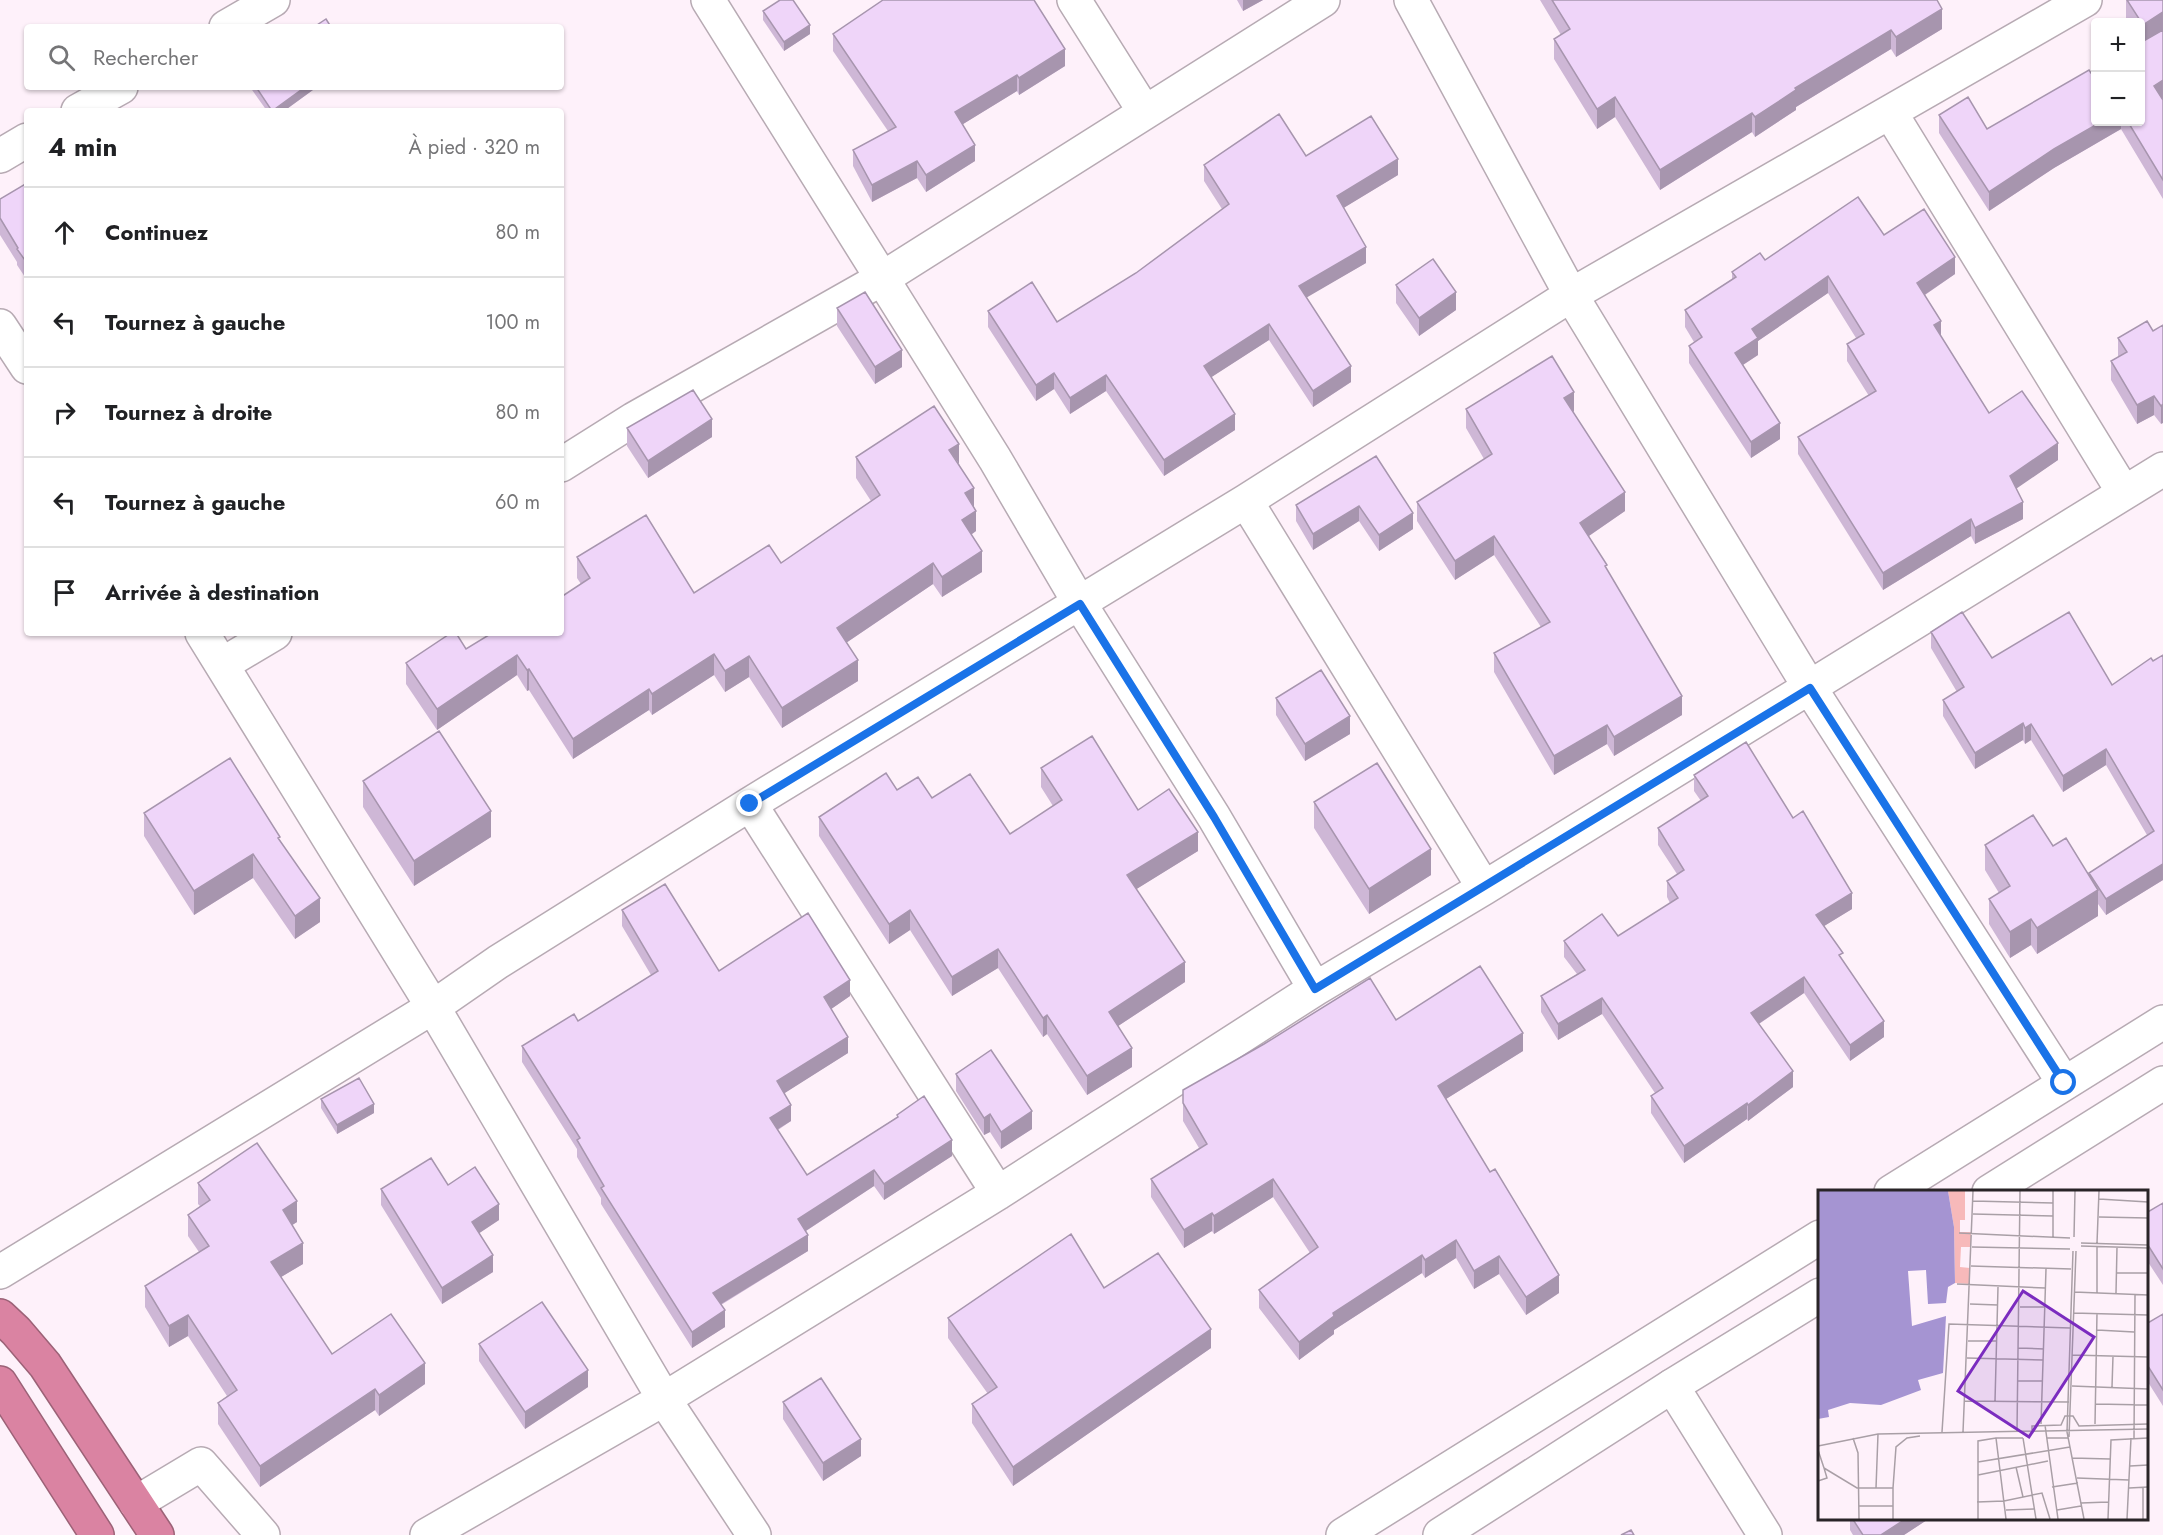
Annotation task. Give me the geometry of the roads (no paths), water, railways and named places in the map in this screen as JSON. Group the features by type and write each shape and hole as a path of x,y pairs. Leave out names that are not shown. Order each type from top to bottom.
{"highway":[{"path":"0,1316 45,1365 157,1535"},
{"path":"2,1391 97,1535"}],"street":[{"path":"231,24 273,0"},
{"path":"708,0 995,459 1080,604 1214,817 1315,989"},
{"path":"1074,0 1144,111"},
{"path":"564,463 634,419 883,278 1323,0"},
{"path":"1410,0 1571,295 1810,688 2064,1083"},
{"path":"0,1272 433,1007 498,962 750,804 1080,604 1571,295 2085,0"},
{"path":"83,108 116,90"},
{"path":"1890,112 2124,493"},
{"path":"0,156 24,142"},
{"path":"0,326 24,362"},
{"path":"427,1535 664,1399 998,1192 1315,989 1484,888 2163,470"},
{"path":"1246,501 1484,888"},
{"path":"204,636 433,1007 664,1399 754,1535"},
{"path":"223,664 270,636"},
{"path":"750,804 998,1192"},
{"path":"1894,1190 2163,1022"},
{"path":"1991,1190 2163,1083"},
{"path":"1342,1535 1818,1238"},
{"path":"1440,1535 1672,1386 1818,1296"},
{"path":"1672,1386 1765,1535"},
{"path":"136,1503 201,1464 263,1535"}]}
